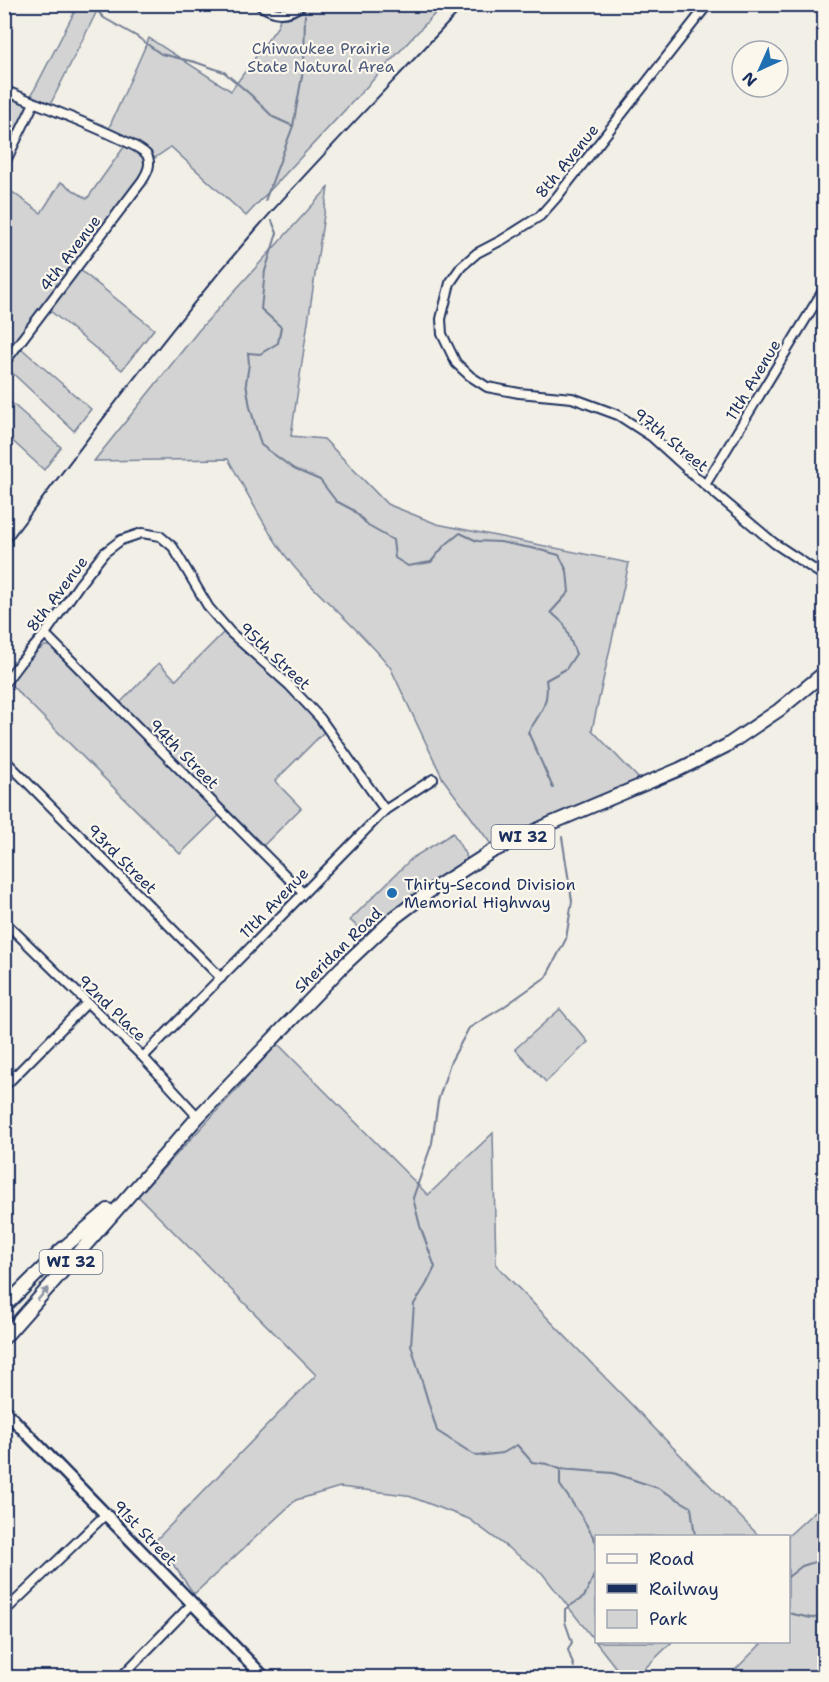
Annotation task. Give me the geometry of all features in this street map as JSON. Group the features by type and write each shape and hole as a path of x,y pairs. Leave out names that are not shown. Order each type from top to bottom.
{"main road":[{"name":"Sheridan Road","path":"4,1338 198,1117 341,968 394,918 430,891 490,852 680,769 726,746 779,710 825,673"},
{"name":"Sheridan Road","path":"4,1307 61,1250 137,1186"}],"street":[{"path":"258,4 280,14 294,10 303,4"},
{"name":"8th Avenue","path":"441,319 450,283 461,267 477,253 540,216 708,4"},
{"path":"4,90 34,103 4,165"},
{"name":"4th Avenue","path":"4,363 142,181 149,167 148,157 143,151 120,138 34,103"},
{"name":"11th Avenue","path":"705,485 825,289"},
{"name":"97th Street","path":"441,319 442,334 447,347 456,363 470,376 487,387 519,393 572,398 618,415 652,437 774,543 825,576"},
{"name":"8th Avenue","path":"4,684 45,634 104,553 121,540 142,533"},
{"name":"95th Street","path":"142,533 159,536 173,547 209,609 230,632 289,685 320,718 385,810"},
{"name":"94th Street","path":"45,634 303,893"},
{"name":"93rd Street","path":"4,759 221,978"},
{"name":"11th Avenue","path":"143,1056 385,810 433,779"},
{"name":"92nd Place","path":"4,921 143,1056 198,1117"},
{"path":"6,1084 87,1003"},
{"name":"91st Street","path":"4,1410 265,1677"},
{"path":"4,1612 106,1514"},
{"path":"120,1677 193,1603"}],"green space":[{"path":"78,5 91,5 97,11 48,109 32,107 5,164 4,87 30,98"},
{"name":"Chiwaukee Prairie State Natural Area","path":"265,5 443,5 246,216 171,147 146,164 139,178 74,265 154,329 122,370 43,305 15,343 91,409 74,431 5,366 4,186 41,213 61,182 87,199 129,140 108,130 149,38 231,91 278,26 282,10"},
{"path":"328,188 291,436 324,439 387,504 437,524 629,563 592,730 641,781 539,822 493,847 443,779 390,667 291,563 262,520 228,459 94,461 199,330"},
{"path":"4,396 61,447 44,470 5,434"},
{"path":"225,631 295,695 326,730 275,781 301,808 262,847 225,810 180,854 10,684 32,655 45,646 52,646 115,708 159,663 176,680"},
{"path":"453,833 469,861 368,937 350,920 412,858"},
{"path":"560,1009 588,1042 546,1082 515,1049"},
{"path":"277,1043 428,1195 493,1133 496,1265 758,1535 595,1535 595,1641 542,1573 469,1519 406,1495 340,1487 296,1500 194,1594 156,1540 316,1375 138,1196"},
{"path":"824,1503 824,1677 728,1677 762,1643 790,1643 789,1535"},
{"path":"597,1643 671,1643 636,1677 623,1677"}],"waterway":[{"path":"91,4 104,18 136,36 161,54 224,72 273,117 293,126"},
{"path":"265,201 293,126 304,65 305,15"},
{"path":"272,221 277,233 265,271 261,309 281,327 278,343 260,354 248,353 246,383 261,445 294,469 320,480 336,501 353,510 370,527 393,540 395,558 408,566 431,562 444,546 460,533 477,541 500,542 559,555 567,571 569,592 551,612 564,624 576,654 566,669 546,680 545,702 528,732 553,788"},
{"path":"562,837 572,901 566,939 546,977 469,1028 450,1063 438,1101 432,1143 413,1198 420,1226 435,1267 414,1304 411,1345 437,1431 476,1456 503,1453 517,1445 532,1462 560,1469 613,1473 658,1488 691,1507 695,1535"},
{"path":"560,1469 560,1485 595,1540"},
{"path":"790,1575 802,1566 824,1559"},
{"path":"574,1667 568,1650 572,1642 565,1622 565,1609 584,1597 595,1573"},
{"path":"790,1613 811,1618 824,1617"}],"railway":[{"path":"4,549 128,386 258,227 466,4"}],"place":[{"name":"Thirty-Second Division Memorial Highway","path":"392,893"}]}
